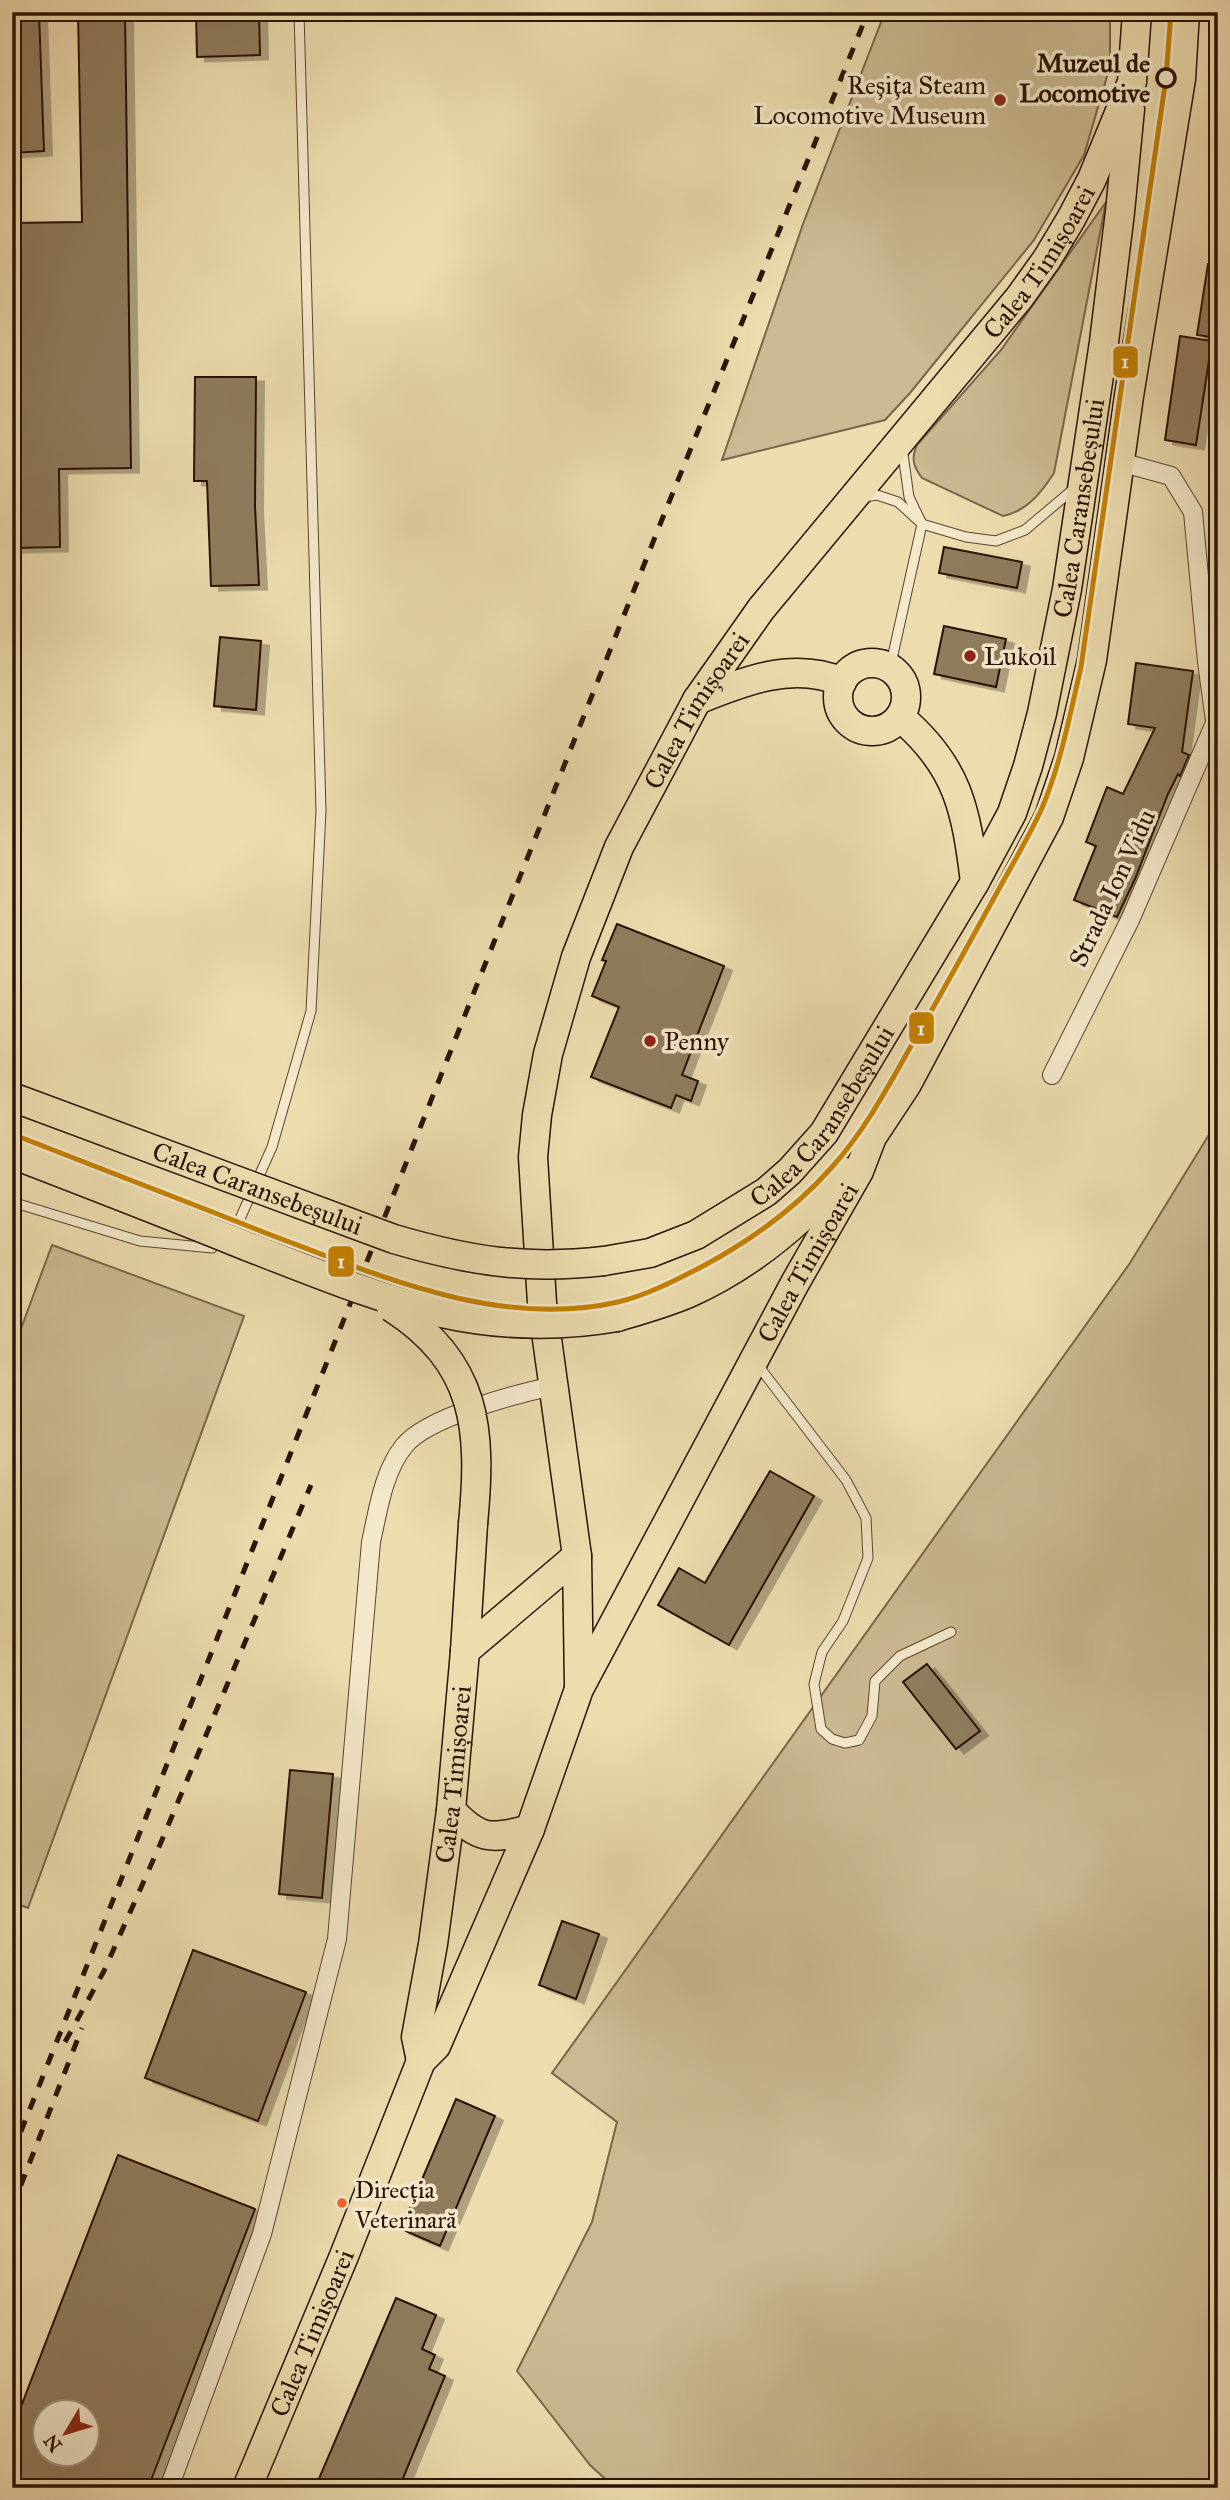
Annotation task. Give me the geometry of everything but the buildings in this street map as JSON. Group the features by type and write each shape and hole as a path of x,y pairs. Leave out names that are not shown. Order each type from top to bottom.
{"main road":[{"name":"Calea Timișoarei","path":"579,1689 577,1556 542,1303 533,1157 548,1054 576,957 619,847 697,700 761,609 1019,298 1047,259 1092,179 1132,82 1137,12"},
{"name":"Calea Timișoarei","path":"247,2488 344,2256 421,2061 436,2046 530,1829 579,1689 754,1360 859,1171 872,1137 907,1084 1049,817 1069,758 1092,660 1129,396 1179,93 1185,12"},
{"name":"Calea Caransebeșului","path":"12,1097 394,1239 446,1254 525,1265 566,1265 650,1253 696,1235 766,1192 790,1171 824,1133 975,882 1012,813 1028,766 1042,713 1067,589 1119,225 1132,82"},
{"path":"874,663 890,668 901,680 906,695 906,703 900,717 884,729 870,731 857,727 840,708 839,691 842,682 853,670 863,665 874,663"},
{"path":"697,700 729,687 771,676 812,674 842,682"},
{"path":"900,717 932,747 959,794 971,845 975,882"},
{"name":"Calea Caransebeșului","path":"12,1154 371,1294 477,1321 514,1325 558,1325 617,1317 687,1294 720,1278 755,1255 825,1195 872,1137"},
{"name":"Calea Timișoarei","path":"371,1294 424,1331 441,1348 460,1377 473,1418 477,1450 466,1651 451,1810 433,1944 416,2037 421,2061"},
{"name":"Calea Timișoarei","path":"466,1651 577,1556"},
{"path":"537,1590 578,1609"},
{"path":"451,1810 477,1834 491,1837 530,1829"}],"street":[{"name":"Strada Ion Vidu","path":"1052,1075 1130,920 1217,718 1207,662 1193,512 1171,476 1120,462"},
{"path":"169,2488 262,2234 337,1939 371,1542 379,1504 393,1465 403,1446 415,1434 435,1424 524,1392 553,1386"}],"lane":[{"path":"12,1202 140,1241 212,1248 239,1221 272,1147 312,1011 321,811 299,12"},
{"path":"890,668 922,524 909,497 901,439"},
{"path":"853,498 877,495 898,502 922,524 966,537 996,541 1026,530 1082,481"},
{"path":"754,1360 846,1480 866,1518 868,1558 843,1621 822,1652 814,1684 821,1729 832,1739 845,1743 859,1740 872,1716 875,1681 900,1656 951,1632"}],"shaded area":[{"path":"885,12 1110,12 1110,66 1084,155 1034,240 885,420 722,460 803,224"},
{"path":"1106,202 1054,473 1033,500 1012,514 1003,516 922,478 914,462 917,445 1001,350"},
{"path":"1218,1120 1218,2488 615,2488 590,2465 517,2371 592,2222 617,2122 552,2073 1130,1263"},
{"path":"52,1245 244,1316 28,1908 12,1902 12,1353"}],"railway":[{"path":"12,2154 663,517 868,12"},
{"path":"65,2042 104,1971 159,1847 311,1485"},
{"path":"12,2208 82,2028"}],"transit line":[{"name":"1","path":"12,1134 354,1267 441,1294 529,1309 573,1309 618,1302 652,1291 740,1244 773,1222 804,1196 845,1152 879,1102 1025,842 1055,774 1081,667 1166,78 1171,12"}],"place":[{"name":"Muzeul de Locomotive","path":"1166,78"},
{"name":"Reșița Steam Locomotive Museum","path":"1000,100"},
{"name":"Lukoil","path":"970,656"},
{"name":"Penny","path":"650,1041"},
{"name":"Direcția Veterinară","path":"342,2203"}]}
